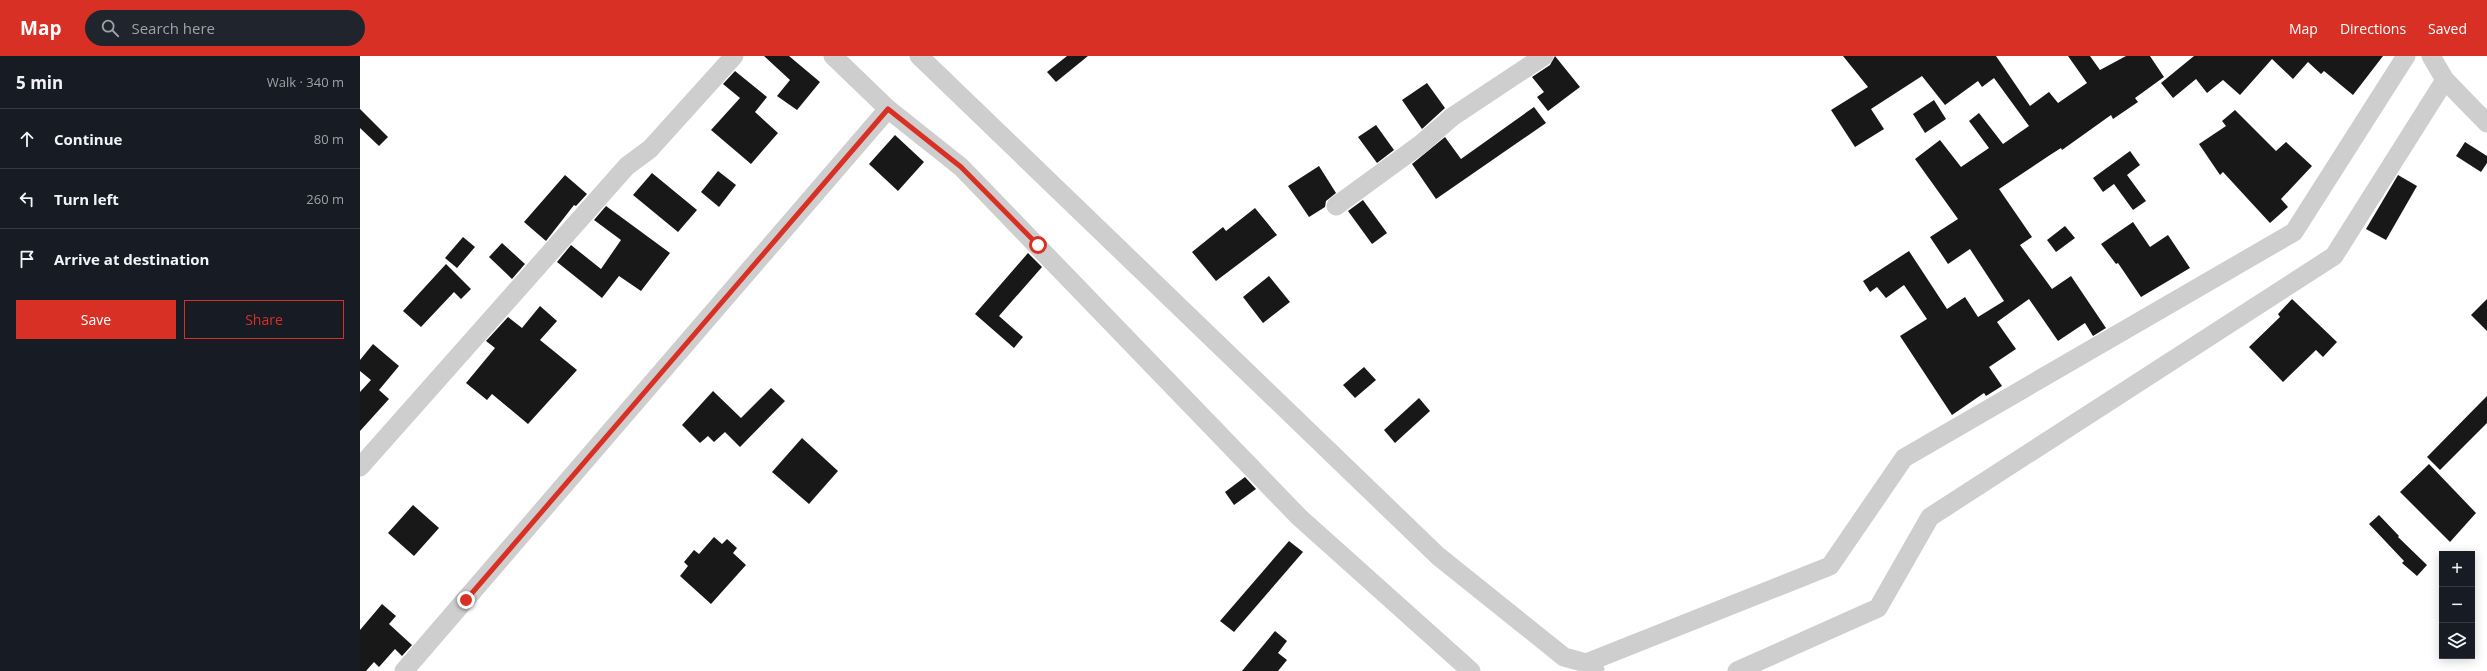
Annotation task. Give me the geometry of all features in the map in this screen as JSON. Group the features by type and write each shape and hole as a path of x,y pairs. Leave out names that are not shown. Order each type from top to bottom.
{"street":[{"path":"360,467 627,166 650,149 734,56"},
{"path":"833,56 888,109 961,167 1298,517 1471,671"},
{"path":"919,56 1438,556 1564,657 1591,667 1830,566 1904,458 2294,232 2406,56"},
{"path":"1336,206 1421,144 1452,117 1544,56"},
{"path":"2430,56 2445,80 2487,123"},
{"path":"1737,671 1878,608 1930,517 2334,256 2445,80"},
{"path":"404,671 888,109"}],"building":[{"path":"764,56 789,56 820,82 797,110 777,96 790,80"},
{"path":"1067,56 1088,56 1056,82 1047,72"},
{"path":"1555,56 1580,87 1548,111 1537,97 1544,92 1532,77 1550,65"},
{"path":"1843,56 1996,56 2030,106 2049,92 2058,103 2087,83 2068,56 2090,56 2100,70 2126,56 2150,56 2164,77 2135,98 2138,102 2113,119 2111,115 2062,150 2061,148 1999,189 2032,237 2020,245 2052,289 2071,276 2106,328 2093,336 2085,323 2058,341 2029,299 1997,322 2016,349 1989,367 2002,386 1986,396 1984,393 1952,415 1900,336 1927,319 1904,285 1886,298 1877,287 1870,292 1863,281 1909,251 1947,309 1965,297 1978,317 2004,301 1970,249 1948,264 1930,237 1958,219 1915,159 1940,140 1961,167 1989,148 1969,121 1979,113 2003,144 2029,126 1994,78 1982,87 1978,81 1945,105 1922,76 1871,109 1884,129 1855,147 1831,110 1868,87"},
{"path":"2194,56 2383,56 2353,95 2324,71 2321,74 2308,62 2293,79 2272,59 2240,95 2223,80 2207,93 2196,79 2173,98 2161,83"},
{"path":"735,71 767,97 755,112 778,133 751,164 711,130 740,98 723,84"},
{"path":"1427,83 1445,108 1422,129 1402,100"},
{"path":"1934,100 1946,119 1925,133 1913,114"},
{"path":"1534,107 1546,123 1436,199 1412,164 1445,137 1461,159"},
{"path":"360,109 388,137 379,146 360,128"},
{"path":"2235,110 2276,151 2286,142 2312,166 2281,199 2288,207 2270,223 2223,172 2220,175 2199,144 2226,126 2222,121"},
{"path":"1376,125 1394,150 1377,163 1358,137"},
{"path":"895,135 924,162 898,191 869,164"},
{"path":"2465,142 2487,156 2487,163 2481,172 2456,156"},
{"path":"2130,151 2140,165 2127,175 2146,201 2133,210 2114,184 2103,192 2093,178"},
{"path":"1319,166 1336,193 1326,201 1325,207 1309,217 1288,186"},
{"path":"718,171 736,185 719,207 701,192"},
{"path":"652,173 697,210 678,232 633,195"},
{"path":"565,175 587,194 576,206 574,205 546,241 524,222"},
{"path":"2398,175 2417,186 2386,240 2366,229"},
{"path":"1363,200 1387,233 1372,244 1348,211"},
{"path":"606,206 670,253 641,291 619,276 602,298 557,262 571,245 601,269 621,240 594,220"},
{"path":"1255,208 1277,235 1216,281 1192,252 1223,227 1226,231"},
{"path":"2133,222 2150,247 2168,235 2190,268 2141,297 2118,263 2116,264 2101,244"},
{"path":"2065,226 2075,238 2056,252 2047,240"},
{"path":"463,237 475,247 457,268 445,258"},
{"path":"502,243 525,264 512,279 489,257"},
{"path":"1028,253 1042,267 999,316 1023,337 1014,348 975,314"},
{"path":"446,264 471,289 461,299 454,292 421,327 403,311"},
{"path":"1269,276 1290,302 1263,323 1243,297"},
{"path":"2292,299 2337,342 2323,357 2316,350 2283,382 2249,347 2280,317 2278,314"},
{"path":"2487,299 2487,331 2471,315"},
{"path":"540,306 557,321 540,340 577,370 528,424 492,394 487,400 466,383 495,348 486,341 508,317 522,328"},
{"path":"373,344 399,366 379,390 389,399 360,431 360,392 371,380 360,371 360,360"},
{"path":"1364,367 1376,380 1355,398 1343,385"},
{"path":"771,388 785,401 740,447 725,432 714,442 708,436 700,443 682,425 713,391 741,418"},
{"path":"2487,396 2487,423 2440,470 2427,457"},
{"path":"1419,398 1430,411 1395,443 1384,430"},
{"path":"802,438 838,471 809,504 772,472"},
{"path":"2429,464 2476,513 2450,542 2400,492"},
{"path":"1245,477 1256,489 1234,505 1225,492"},
{"path":"413,505 439,528 414,556 388,533"},
{"path":"2379,515 2399,536 2398,537 2427,565 2417,576 2402,563 2404,561 2369,524"},
{"path":"714,537 722,544 727,539 737,548 733,553 746,565 711,604 680,576 688,566 684,562 694,550 699,554"},
{"path":"1289,541 1303,552 1234,632 1220,621"},
{"path":"382,604 396,616 389,624 412,645 402,656 395,649 379,667 374,662 366,671 360,671 360,630"},
{"path":"1275,631 1287,641 1278,653 1287,660 1278,671 1242,671"}],"route":[{"path":"466,600 888,109 961,167 1038,245"}]}
